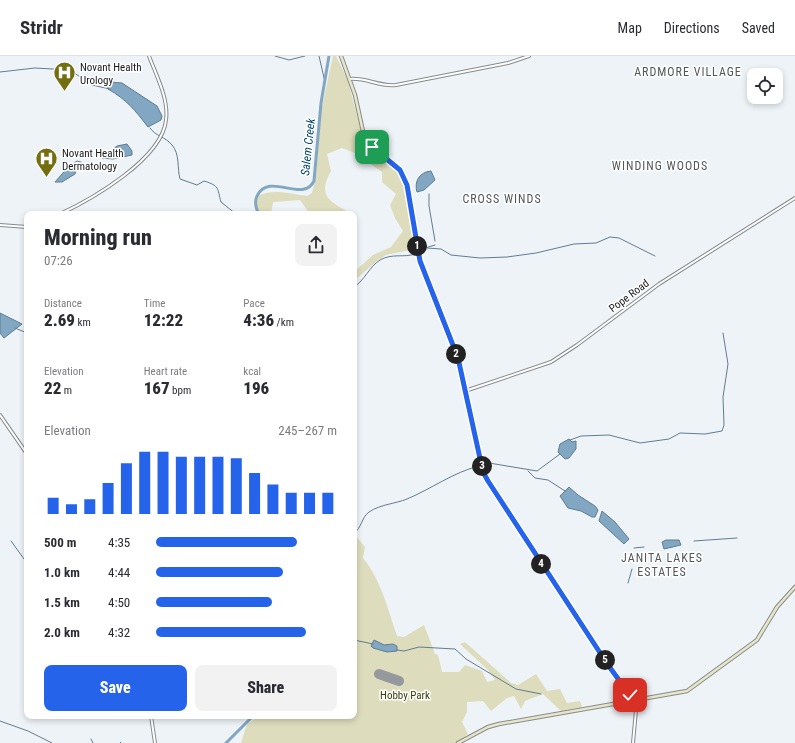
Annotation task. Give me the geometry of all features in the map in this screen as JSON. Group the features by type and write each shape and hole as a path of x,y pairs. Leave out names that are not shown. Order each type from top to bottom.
{"main road":[{"path":"341,56 355,95 363,132 367,141 372,147 397,166 406,180 416,245 422,268 456,352 483,472 608,665 634,700"},
{"path":"458,743 493,725 682,692 691,689 757,640 777,607 795,587"}],"street":[{"path":"66,211 95,197 114,184 143,157 160,138 166,120 166,106 149,56"},
{"path":"349,79 357,78 382,85 396,85 508,63 529,56"},
{"name":"Pope Road","path":"465,391 551,362 577,345 659,284 795,198"},
{"path":"0,225 24,228"},
{"path":"0,415 24,450"},
{"path":"633,743 636,710 634,700"},
{"path":"151,719 155,743"}],"green space":[{"path":"333,56 336,56 348,81 361,131 373,150 395,167 403,176 409,200 415,249 386,255 357,278 357,269 373,255 391,247 403,231 395,218 390,205 396,194 382,182 382,172 355,153 342,148 327,154 331,171 325,187 328,198 347,211 308,211 300,200 273,202 272,211 259,211 256,205 258,196 269,192 282,192 307,196 312,193 316,178 321,111"},
{"name":"Hobby Park","path":"357,537 365,547 363,558 379,585 397,636 404,637 424,625 435,654 438,655 442,672 459,672 465,665 482,671 487,682 495,680 488,670 460,644 465,642 511,683 518,685 536,674 547,691 560,689 567,703 580,701 582,707 561,711 543,694 525,701 521,709 514,696 507,698 491,711 483,701 467,702 467,712 462,722 468,734 456,743 241,743 247,724 254,719 357,719"}],"water":[{"path":"110,82 122,83 157,106 162,116 161,120 148,127 130,106 108,89"},
{"path":"127,144 132,151 132,155 113,159 102,158 117,146"},
{"path":"70,165 76,170 75,174 62,182 55,182"},
{"path":"431,171 435,180 424,190 417,192 416,185 418,178 423,173"},
{"path":"0,313 22,324 4,338 0,333"},
{"path":"569,439 572,442 576,441 576,449 569,458 565,459 558,452 560,444"},
{"path":"569,487 595,506 598,510 595,517 581,511 568,508 560,496"},
{"path":"602,511 615,522 629,539 624,544 599,521"},
{"path":"666,540 679,540 681,545 664,549 662,542"},
{"path":"374,640 384,645 393,644 397,646 397,651 387,652 373,648 371,646"}],"waterway":[{"path":"275,56 289,60 305,56"},
{"path":"319,56 325,82"},
{"name":"Salem Creek","path":"258,211 256,208 257,196 262,189 269,186 277,186 302,190 309,187 314,181 321,103 329,56"},
{"path":"0,72 35,68 70,70 92,85 110,89"},
{"path":"150,128 152,131 170,142 175,149 180,179 197,185 204,181 213,184 217,188 221,202 232,211"},
{"path":"71,165 77,161 81,162"},
{"path":"429,194 429,206 435,241"},
{"path":"427,248 441,249 451,255 480,258 507,257 536,253 574,244 596,243 610,237 619,238 655,256"},
{"path":"421,253 425,248 435,245"},
{"path":"357,285 380,260 393,256 407,256 415,254"},
{"path":"15,328 24,332"},
{"path":"570,440 581,436 609,435 640,443 669,439 680,433 705,434 722,431 724,425 723,397 728,364 723,333"},
{"path":"489,463 537,471 560,454"},
{"path":"357,531 366,514 374,509 407,499 452,476 479,466"},
{"path":"528,471 535,478 548,480 565,491"},
{"path":"694,541 737,538"},
{"path":"11,541 24,559"},
{"path":"634,548 644,547"},
{"path":"628,583 632,569"},
{"path":"357,641 373,644"},
{"path":"397,650 404,651 419,647 455,649 466,659 516,689 541,694"},
{"name":"Salem Creek","path":"226,743 250,719"},
{"path":"0,721 28,731 52,743"},
{"path":"91,739 93,743"}],"runway":[{"path":"379,674 399,681"}],"place":[{"name":"Novant Health Urology","path":"64,92"},
{"name":"Novant Health Dermatology","path":"47,178"}],"district":[{"name":"ARDMORE VILLAGE","path":"688,72"},
{"name":"WINDING WOODS","path":"660,166"},
{"name":"CROSS WINDS","path":"502,199"},
{"name":"JANITA LAKES ESTATES","path":"662,565"}],"route":[{"path":"372,147 397,166 407,185 417,252 458,358 483,472 526,541 608,665 630,695"}]}
